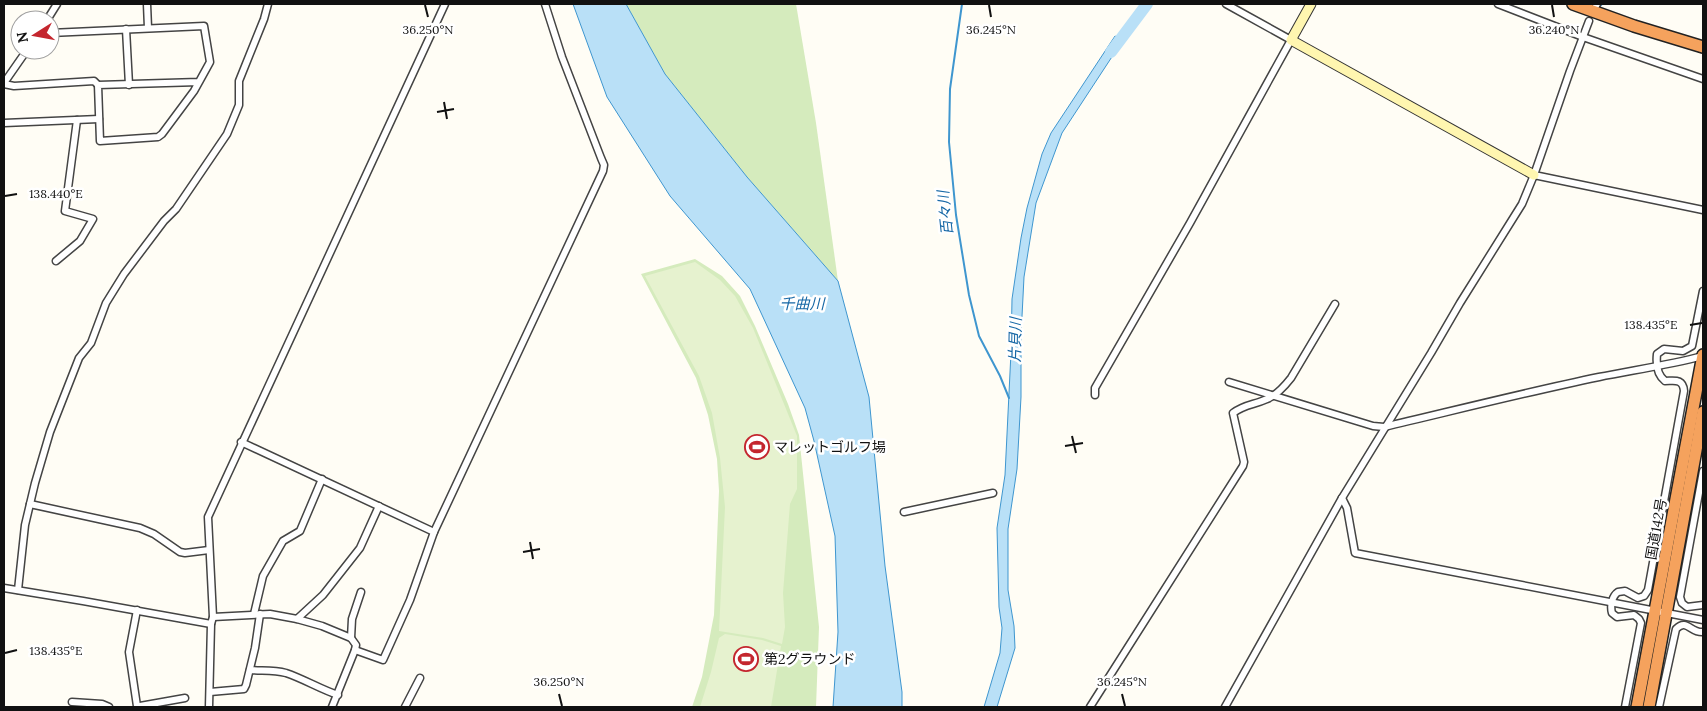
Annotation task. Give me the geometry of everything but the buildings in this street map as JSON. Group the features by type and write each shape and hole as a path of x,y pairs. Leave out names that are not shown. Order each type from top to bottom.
{"highway":[{"path":"1573,4 1634,26 1703,47"},
{"name":"国道142号","path":"1649,707 1662,612 1703,356"},
{"name":"国道142号","path":"1637,707 1699,475 1703,412"}],"street":[{"path":"147,4 148,28"},
{"path":"18,590 22,545 30,504 50,432 80,358 92,343 106,303 128,268 164,221 176,209 227,134 239,104 240,81 268,4"},
{"path":"209,707 211,624 214,617 208,516 446,4"},
{"path":"355,650 383,660 410,600 434,532 603,171 604,165 562,57 545,4"},
{"path":"1226,4 1534,176 1703,210"},
{"path":"1095,395 1095,388 1311,4"},
{"path":"1498,4 1583,37 1703,79"},
{"path":"1225,707 1342,498 1522,204 1534,176 1570,70 1590,21"},
{"path":"60,32 204,26 210,62 194,91 162,134 155,138 100,141 98,85"},
{"path":"126,29 129,85"},
{"path":"20,60 4,83 14,86 94,81 98,85 199,82"},
{"path":"4,123 99,119"},
{"path":"56,261 80,241 93,219 65,212 77,120"},
{"path":"1625,707 1641,623 1640,619 1634,615 1620,618 1614,615 1611,609 1612,603 1615,594 1618,592 1625,591 1638,598 1644,596 1648,590 1684,391 1683,384 1678,381 1665,381 1662,379 1657,367 1657,354 1664,349 1683,351 1692,346 1703,291"},
{"path":"1090,707 1243,466 1244,462 1233,413 1242,407 1275,395 1291,378 1335,304"},
{"path":"1229,382 1384,428 1572,383 1703,356"},
{"path":"241,442 434,532"},
{"path":"1699,475 1680,597 1682,603 1687,608 1703,605"},
{"path":"210,692 244,688 246,685 250,670 263,576 283,541 300,531 322,479"},
{"path":"904,512 994,493"},
{"path":"1342,498 1347,508 1355,553 1703,620"},
{"path":"30,504 146,530 180,552 209,550"},
{"path":"297,619 323,595 360,548 379,506"},
{"path":"4,588 211,624"},
{"path":"351,638 352,619 361,592"},
{"path":"136,610 129,652 139,706"},
{"path":"214,617 270,614 322,626 351,638 356,645 355,650 332,707"},
{"path":"1659,707 1676,629 1683,624 1696,632 1703,632"},
{"path":"250,670 286,673 338,695"},
{"path":"405,707 420,678"},
{"path":"129,707 185,698"},
{"path":"72,702 102,704 109,707"}],"green space":[{"path":"626,4 796,4 816,123 838,281 747,177 665,74"},
{"name":"マレットゴルフ場","path":"695,259 722,276 740,296 755,326 799,435 819,627 816,707 692,707 702,677 714,615 719,491 717,459 708,415 696,378 641,274"},
{"name":"マレットゴルフ場","path":"695,262 720,280 735,296 753,328 797,436 797,489 790,504 783,593 785,627 782,644 763,638 719,631 725,507 720,458 712,413 699,376 645,276"},
{"name":"第2グラウンド","path":"725,634 762,640 781,646 771,707 700,707 719,638"}],"water":[{"name":"千曲川","path":"573,4 626,4 665,74 747,177 838,281 869,397 885,566 902,692 902,707 833,707 838,632 835,536 805,408 750,289 670,196 607,97"},
{"path":"1115,36 1123,40 1062,133 1036,203 1024,277 1017,469 1008,529 1008,590 1014,626 1015,648 997,707 984,707 1000,653 1002,628 999,607 997,528 1005,475 1012,299 1021,238 1042,154 1051,133"}],"waterway":[{"name":"百々川","path":"962,4 950,89 949,142 956,215 969,295 979,336 1009,398"},
{"name":"片貝川","path":"1111,52 1147,4"}],"place":[{"name":"マレットゴルフ場","path":"757,447"},
{"name":"第2グラウンド","path":"746,659"}]}
